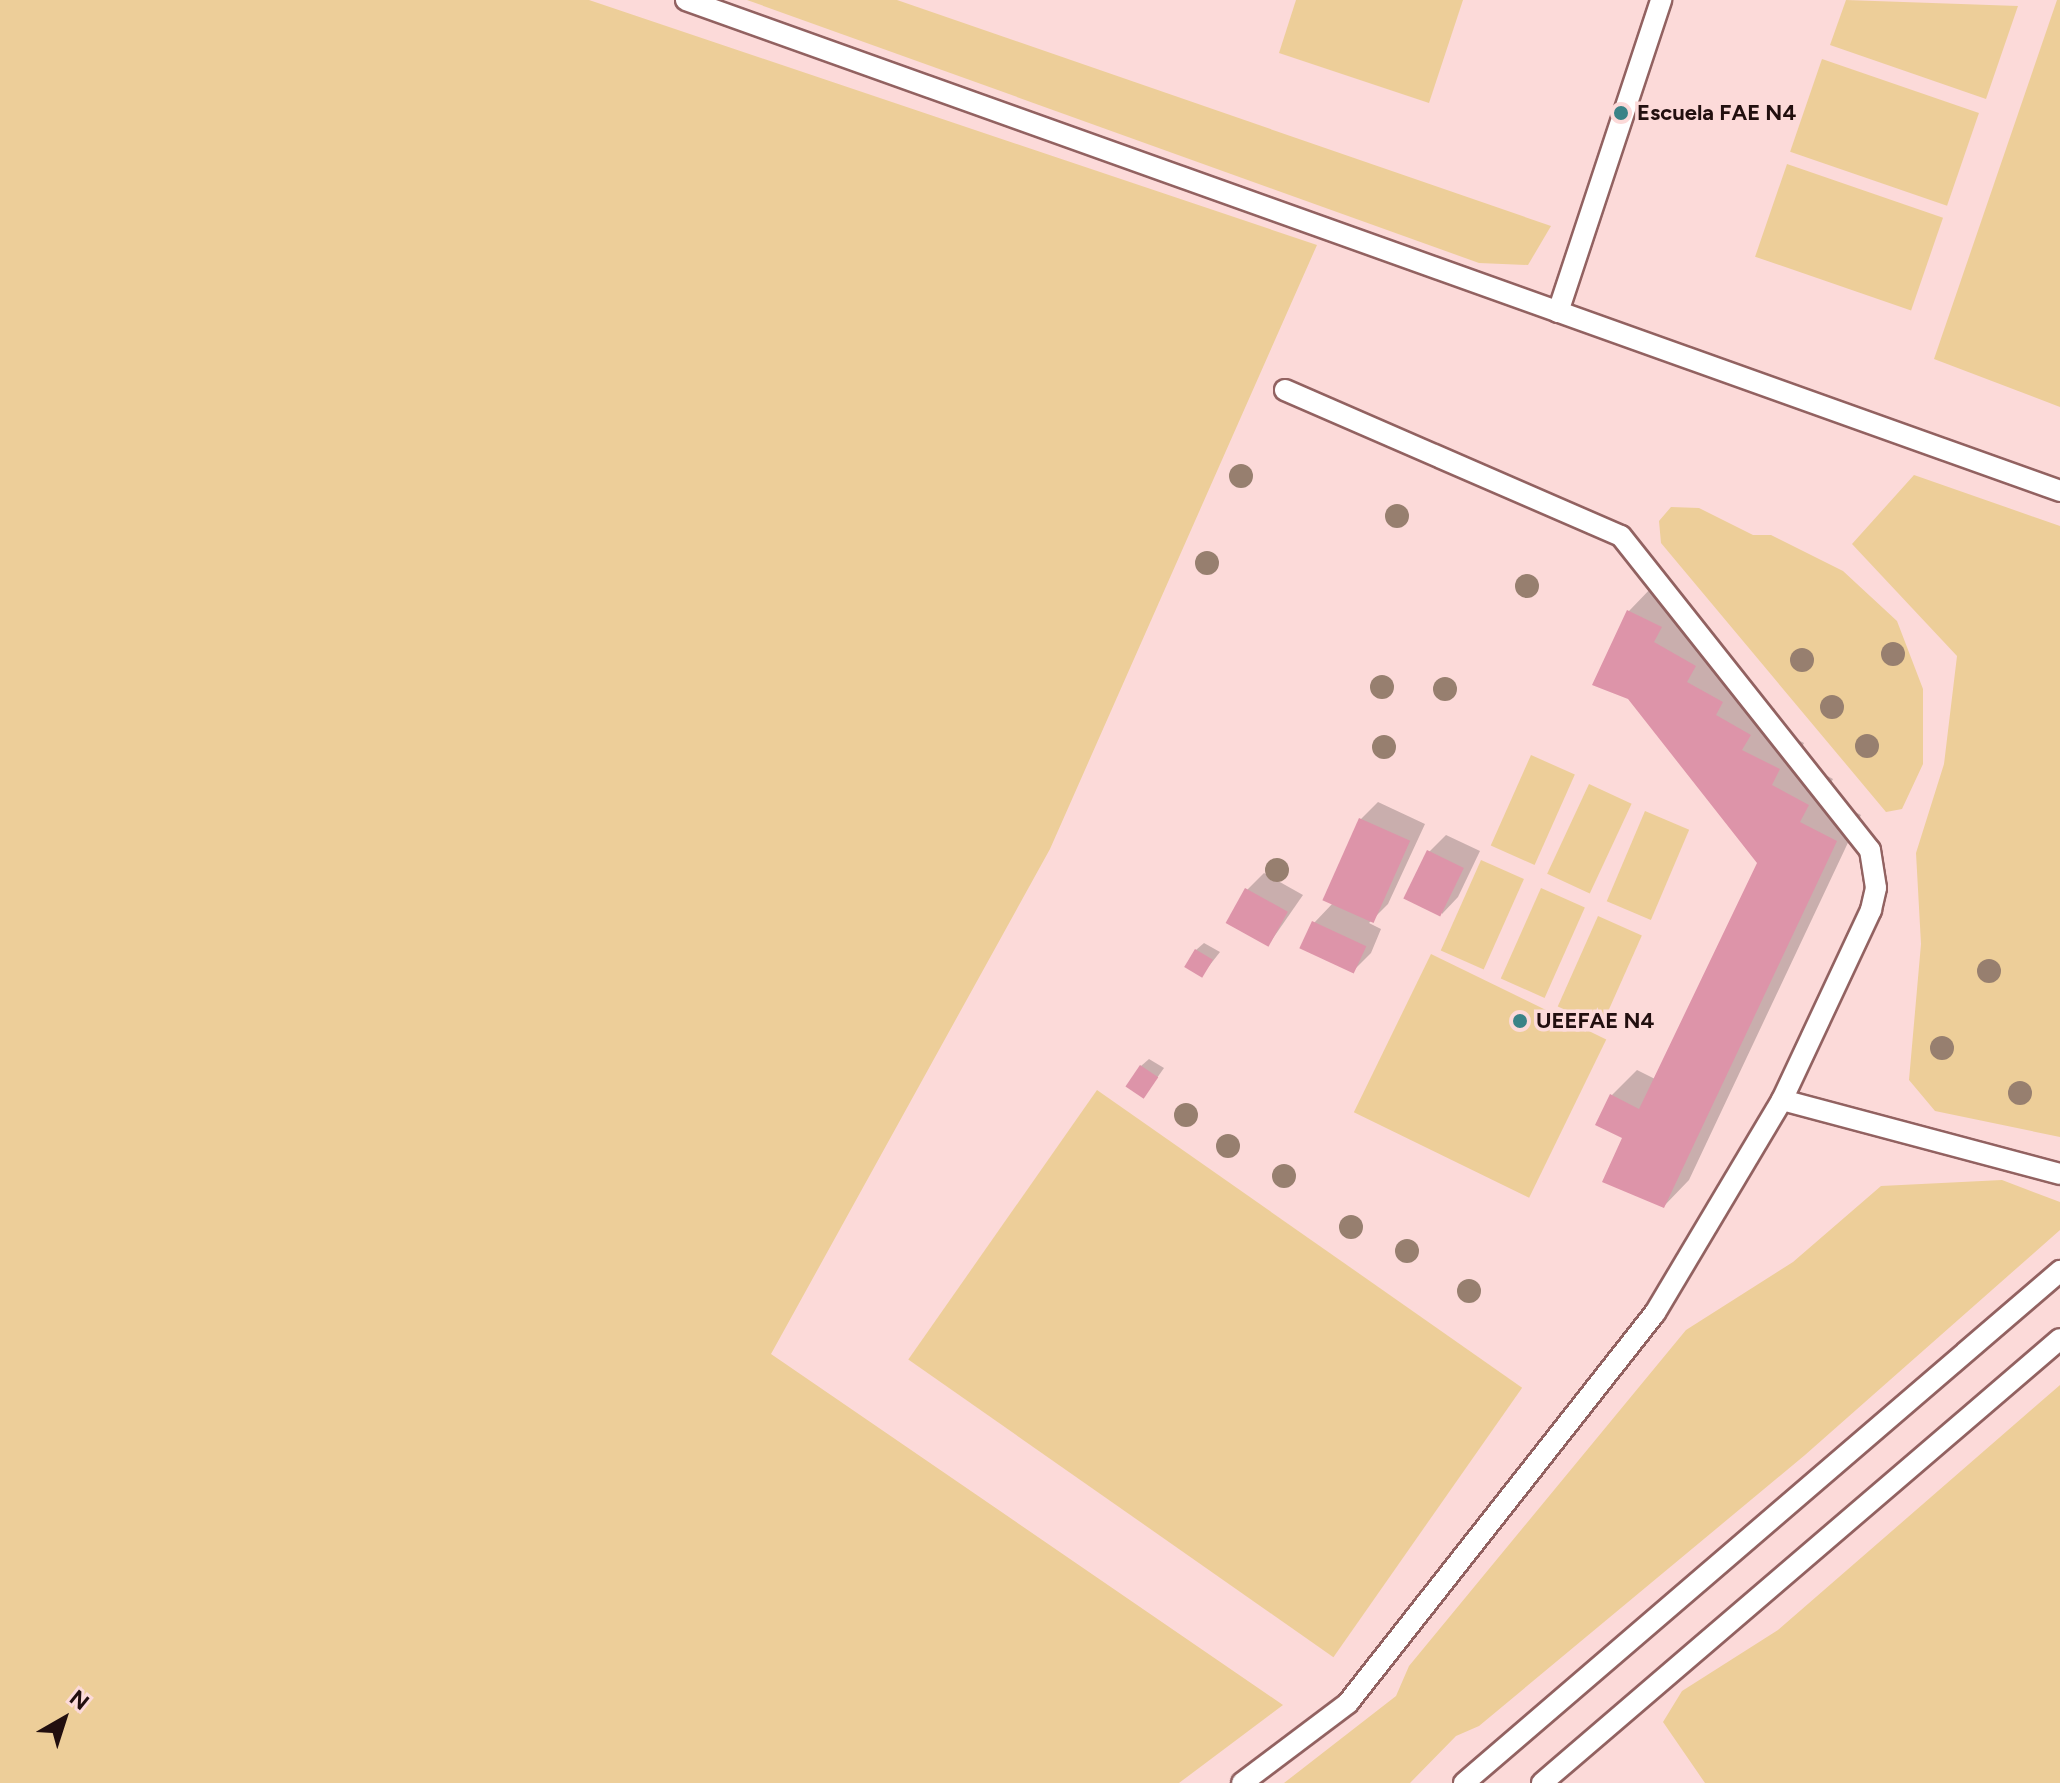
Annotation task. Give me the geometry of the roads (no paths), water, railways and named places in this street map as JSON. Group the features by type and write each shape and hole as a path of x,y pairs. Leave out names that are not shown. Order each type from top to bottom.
{"lane":[{"path":"686,0 2060,491"},
{"path":"1558,312 1661,0"},
{"path":"1242,1783 1348,1703 1655,1313 1782,1100 1871,910 1876,888 1870,850 1621,536 1285,390"},
{"path":"1782,1100 2060,1174"},
{"path":"1464,1783 2060,1271"},
{"path":"1542,1783 2060,1339"}],"place":[{"name":"Escuela FAE N4","path":"1621,113"},
{"name":"UEEFAE N4","path":"1520,1021"}]}
